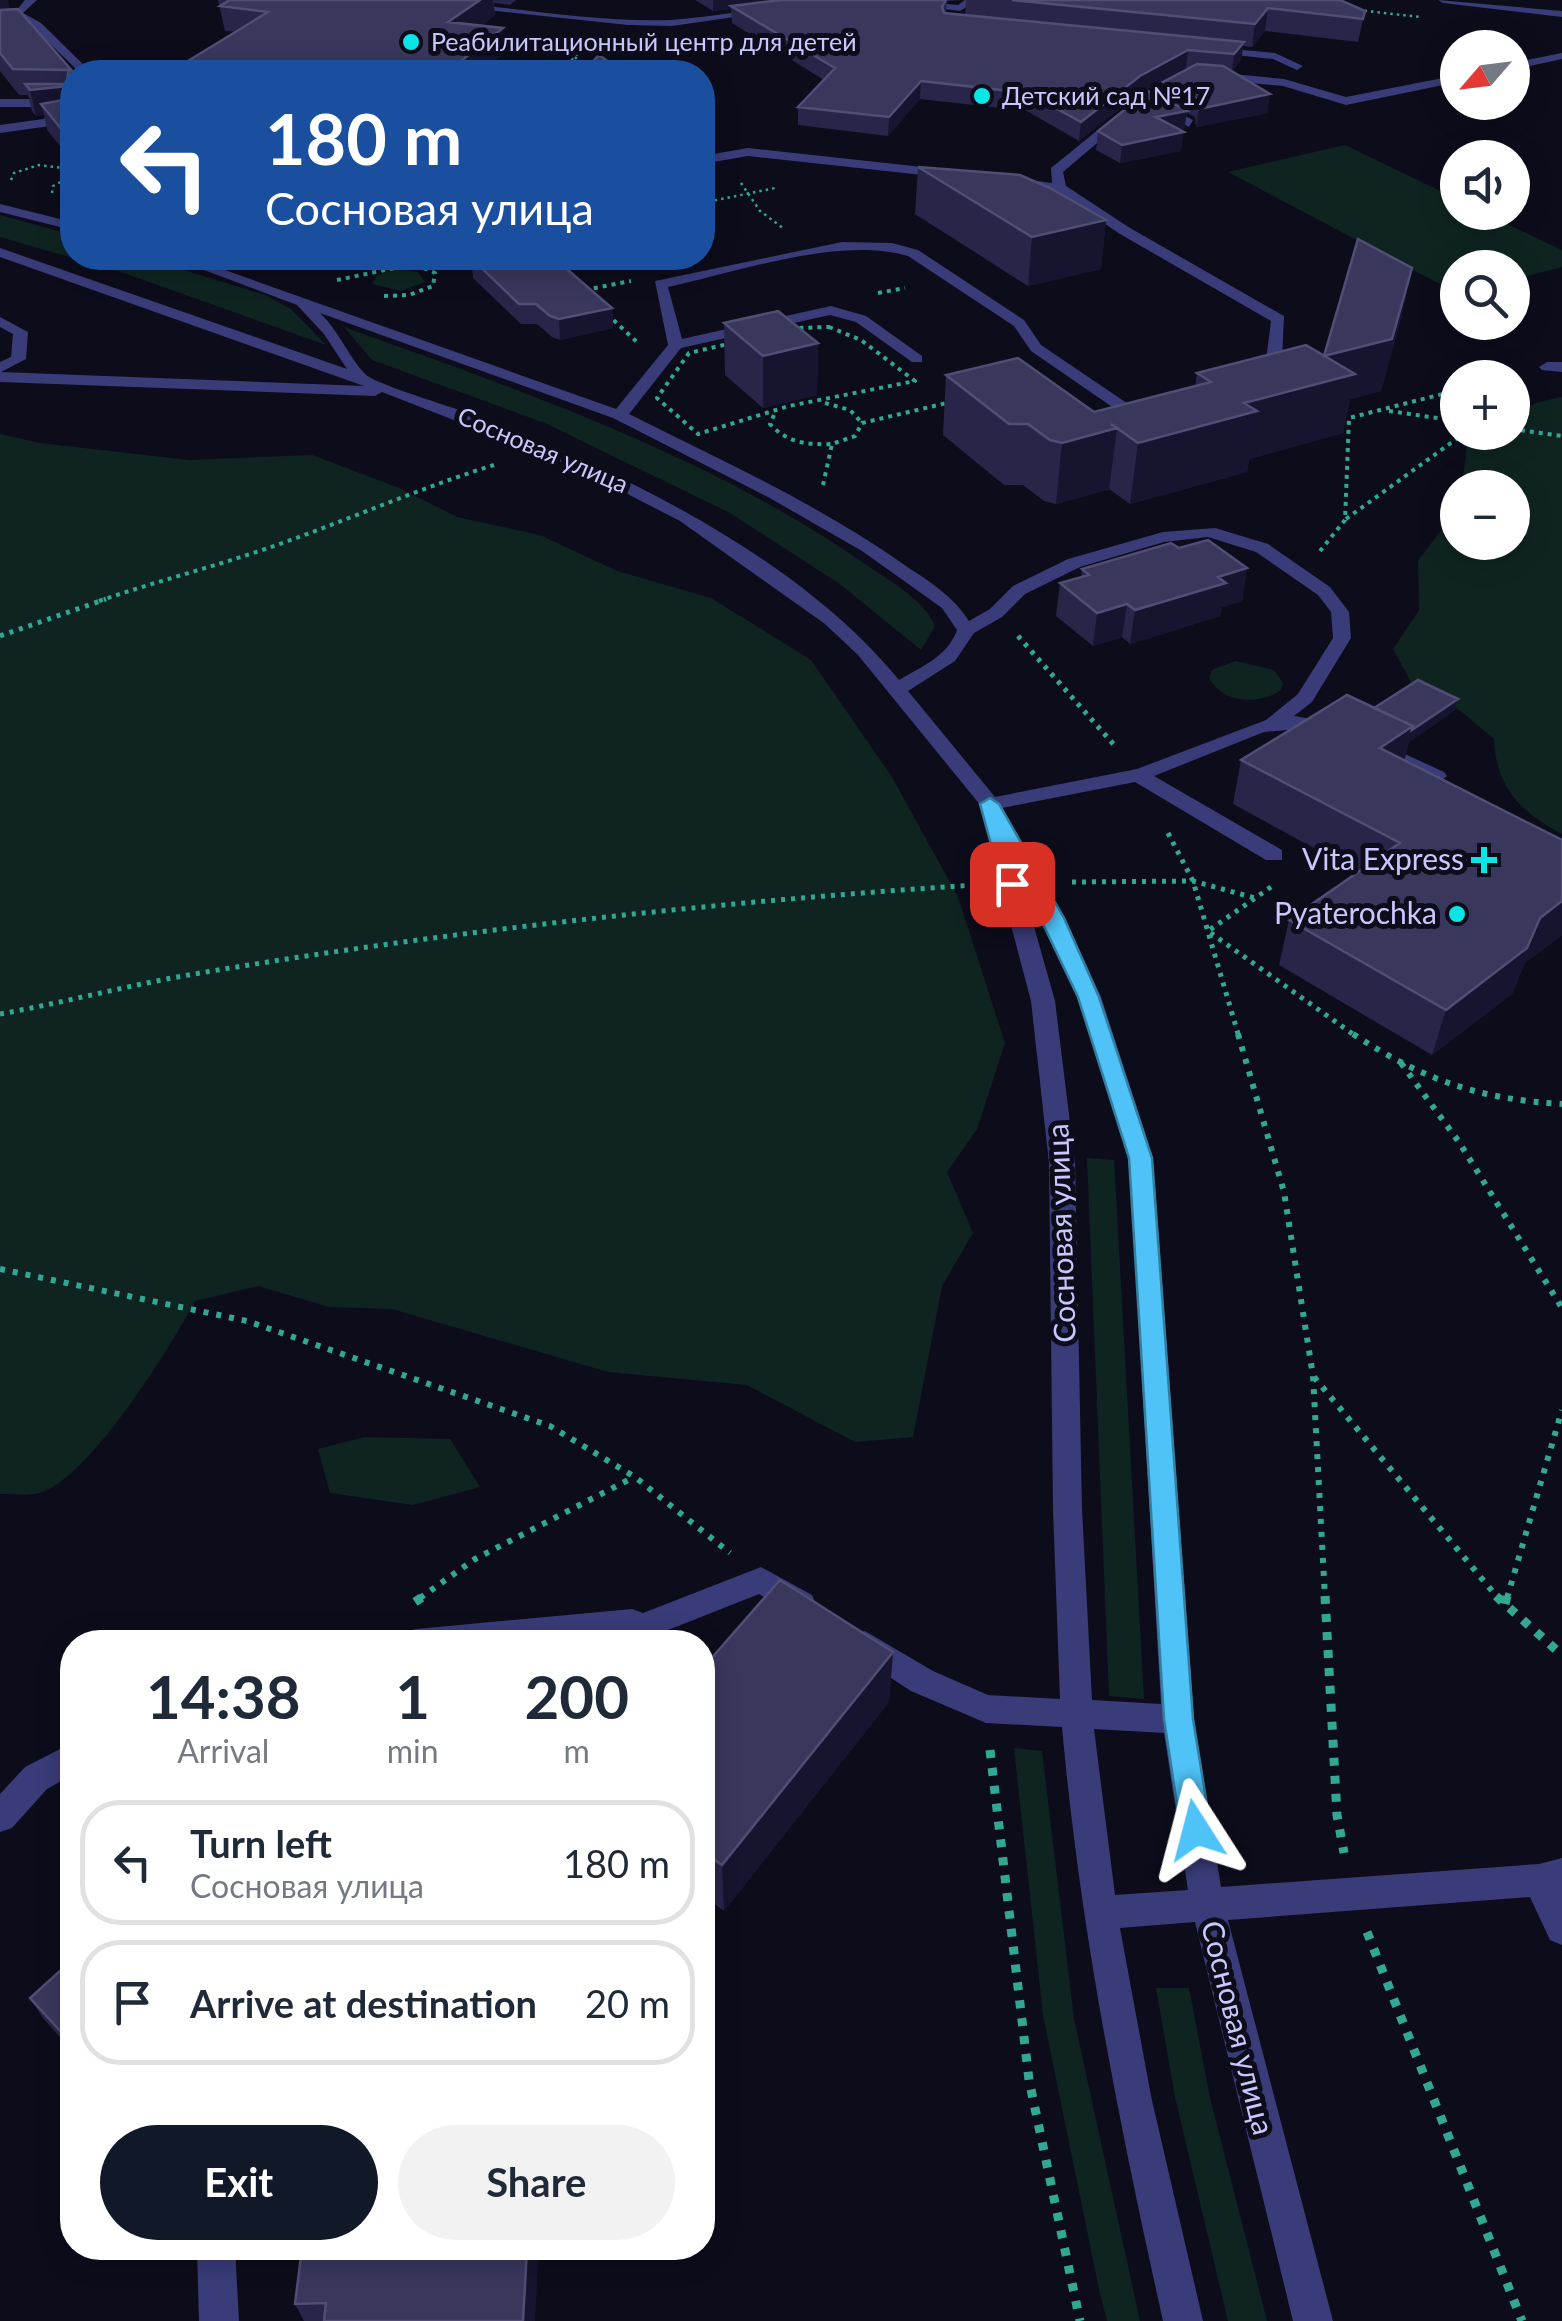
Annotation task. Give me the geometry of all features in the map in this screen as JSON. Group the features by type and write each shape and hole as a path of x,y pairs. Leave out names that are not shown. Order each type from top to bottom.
{"street":[{"path":"32,0 16,14 36,25 72,60"},
{"path":"398,0 628,22 672,23 788,9"},
{"path":"948,24 960,8 973,0"},
{"path":"1443,0 1562,14"},
{"path":"893,3 960,8"},
{"path":"18,28 36,25"},
{"path":"1200,48 1275,56 1297,66"},
{"path":"1530,63 1562,56"},
{"path":"1060,188 1056,171 1144,100 1192,74 1284,83 1346,101 1440,82"},
{"path":"1144,100 1189,122"},
{"path":"0,103 60,103"},
{"path":"0,129 60,121"},
{"path":"715,158 748,152 960,175"},
{"path":"998,179 1060,188 1124,231 1278,319 1274,360 1255,389"},
{"path":"0,208 60,223"},
{"path":"676,344 660,284 842,246 892,247 913,253 1020,323 1036,348 1140,419 1160,414"},
{"name":"Сосновая улица","path":"0,252 359,376 540,444 630,486 736,548 832,620 897,689 990,804 1023,883 1088,997 1141,1158 1178,1719 1207,1904 1313,2321"},
{"path":"214,270 619,416 774,493 868,547 948,604 966,630 964,642 952,653 897,689"},
{"path":"292,296 330,331 359,376"},
{"path":"619,416 676,344 831,310 861,319 917,359"},
{"path":"0,321 21,332 22,347 18,359 0,368"},
{"path":"0,377 400,392"},
{"path":"966,630 996,612 1020,590 1074,563 1163,537 1209,532 1262,548 1302,574 1340,612 1342,638 1305,698 1270,724 1137,776 990,804"},
{"path":"1270,724 1319,722 1345,732 1436,776 1416,789 1448,805"},
{"path":"1137,776 1274,855"},
{"name":"Сосновая улица","path":"1023,883 1043,1001 1062,1163 1077,1716 1099,1912 1136,2121 1183,2321"},
{"path":"630,1630 761,1580 922,1681 986,1709 1178,1719"},
{"path":"545,1630 652,1620"},
{"path":"0,1818 36,1778 60,1765"},
{"path":"1099,1912 1550,1877 1562,1928"},
{"path":"216,2260 219,2321"}],"path":[{"path":"1340,8 1419,17"},
{"path":"574,57 577,60"},
{"path":"16,185 10,177 29,167 60,166"},
{"path":"41,187 53,186"},
{"path":"334,281 388,270"},
{"path":"376,294 410,295 433,286 434,273 426,270"},
{"path":"361,283 364,275"},
{"path":"625,282 581,291 638,341 643,356"},
{"path":"814,326 844,330 915,381 822,403 789,406 776,414 698,434 657,398 689,353 814,326"},
{"path":"1345,520 1349,418 1440,395"},
{"path":"776,414 770,424 783,437 805,444 832,444 855,436 862,423 956,401"},
{"path":"822,403 850,410 862,423"},
{"path":"1382,410 1440,418"},
{"path":"1530,432 1562,436"},
{"path":"0,636 313,532 412,490 490,466 540,444"},
{"path":"821,496 832,444"},
{"path":"1302,574 1345,520 1441,450"},
{"path":"1295,871 1321,853"},
{"path":"1282,880 1208,931 1399,1060 1472,1094 1562,1104"},
{"path":"0,1014 196,974 378,946 708,908 1023,883 1194,881 1255,898"},
{"path":"1399,1060 1459,1142 1562,1308"},
{"path":"0,1268 247,1321 550,1426 635,1476 761,1580"},
{"path":"1313,1376 1505,1606 1562,1655"},
{"path":"1505,1606 1562,1410"},
{"path":"406,1611 476,1559 635,1476"},
{"path":"986,1709 1029,2080 1080,2321"}],"green space":[{"path":"1345,145 1440,191 1440,230 1520,230 1562,250 1562,267 1530,275 1530,250 1440,250 1440,284 1228,172"},
{"path":"0,215 60,232 60,254 0,237"},
{"path":"114,270 184,270 265,295 291,309 326,345"},
{"path":"405,270 418,272 425,282 401,291 372,284 377,275"},
{"path":"344,327 614,429 744,491 897,585 923,607 935,626 921,650 840,584 730,513 545,423 372,360"},
{"path":"1562,397 1562,834 1534,817 1513,796 1500,771 1494,739 1462,712 1411,682 1393,649 1419,610 1418,561 1440,532 1440,560 1530,560 1530,470 1464,470 1466,450 1530,450 1530,406"},
{"path":"0,434 40,443 189,460 312,455 399,488 457,517 540,535 617,571 711,598 811,660 892,777 958,897 1005,1043 977,1129 947,1172 973,1233 942,1286 913,1437 855,1442 747,1385 608,1372 392,1309 329,1307 258,1286 195,1301 127,1409 81,1464 59,1483 34,1494 0,1494"},
{"path":"1235,661 1274,670 1283,683 1280,691 1251,700 1222,693 1209,678 1212,670"},
{"path":"1087,1158 1114,1160 1144,1699 1109,1696"},
{"path":"364,1437 450,1439 480,1487 413,1505 330,1493 318,1449"},
{"path":"1014,1748 1042,1751 1074,2019 1140,2321 1107,2321 1100,2294 1043,2015"},
{"path":"1156,1988 1189,1988 1210,2098 1267,2321 1228,2321 1175,2097"}],"building":[{"path":"230,0 480,0 448,22 503,28 462,60 190,60 268,12 220,6"},
{"path":"781,0 946,0 944,13 1244,42 1234,54 1188,50 1140,76 1081,122 1028,93 921,81 889,117 798,107 835,68 731,6"},
{"path":"1012,0 1340,0 1365,11 1363,19 1268,8 1255,24"},
{"path":"18,9 63,60 60,70 13,69 0,53 0,10"},
{"path":"1197,64 1223,66 1270,94 1199,109 1197,98 1163,82"},
{"path":"25,84 60,84 60,87 30,90"},
{"path":"1148,91 1187,111 1156,117 1184,132 1122,145 1098,131"},
{"path":"60,101 60,128 41,104"},
{"path":"918,167 1020,175 1106,220 1032,237"},
{"path":"1358,239 1412,268 1392,339 1324,356"},
{"path":"484,270 568,270 612,308 559,319 536,304 519,304"},
{"path":"778,311 818,343 763,356 724,323"},
{"path":"1306,345 1355,374 1244,403 1257,411 1138,443 1117,428 1062,443 1050,440 1028,424 1009,424 946,375 1018,358 1094,412 1211,382 1197,373"},
{"path":"1208,540 1247,568 1218,577 1226,583 1135,610 1127,604 1097,613 1060,583 1089,575 1082,569 1171,543 1179,548"},
{"path":"1418,680 1458,699 1412,730 1413,726 1374,708"},
{"name":"Pyaterochka","path":"1347,695 1413,726 1380,748 1562,840 1562,901 1540,918 1527,948 1446,1010 1289,920 1400,843 1241,760"},
{"path":"780,1580 893,1652 722,1865 715,1860 715,1654"},
{"path":"60,1971 60,2031 30,1998"},
{"path":"300,2260 526,2260 523,2321 324,2321 326,2303 295,2304"}],"place":[{"name":"Реабилитационный центр для детей","path":"411,42"},
{"name":"Детский сад №17","path":"982,96"},
{"name":"Vita Express","path":"1484,860"},
{"name":"Pyaterochka","path":"1457,914"}],"route":[{"path":"1012,884 990,804 1054,918 1088,997 1141,1158 1178,1719 1196,1830"}]}
